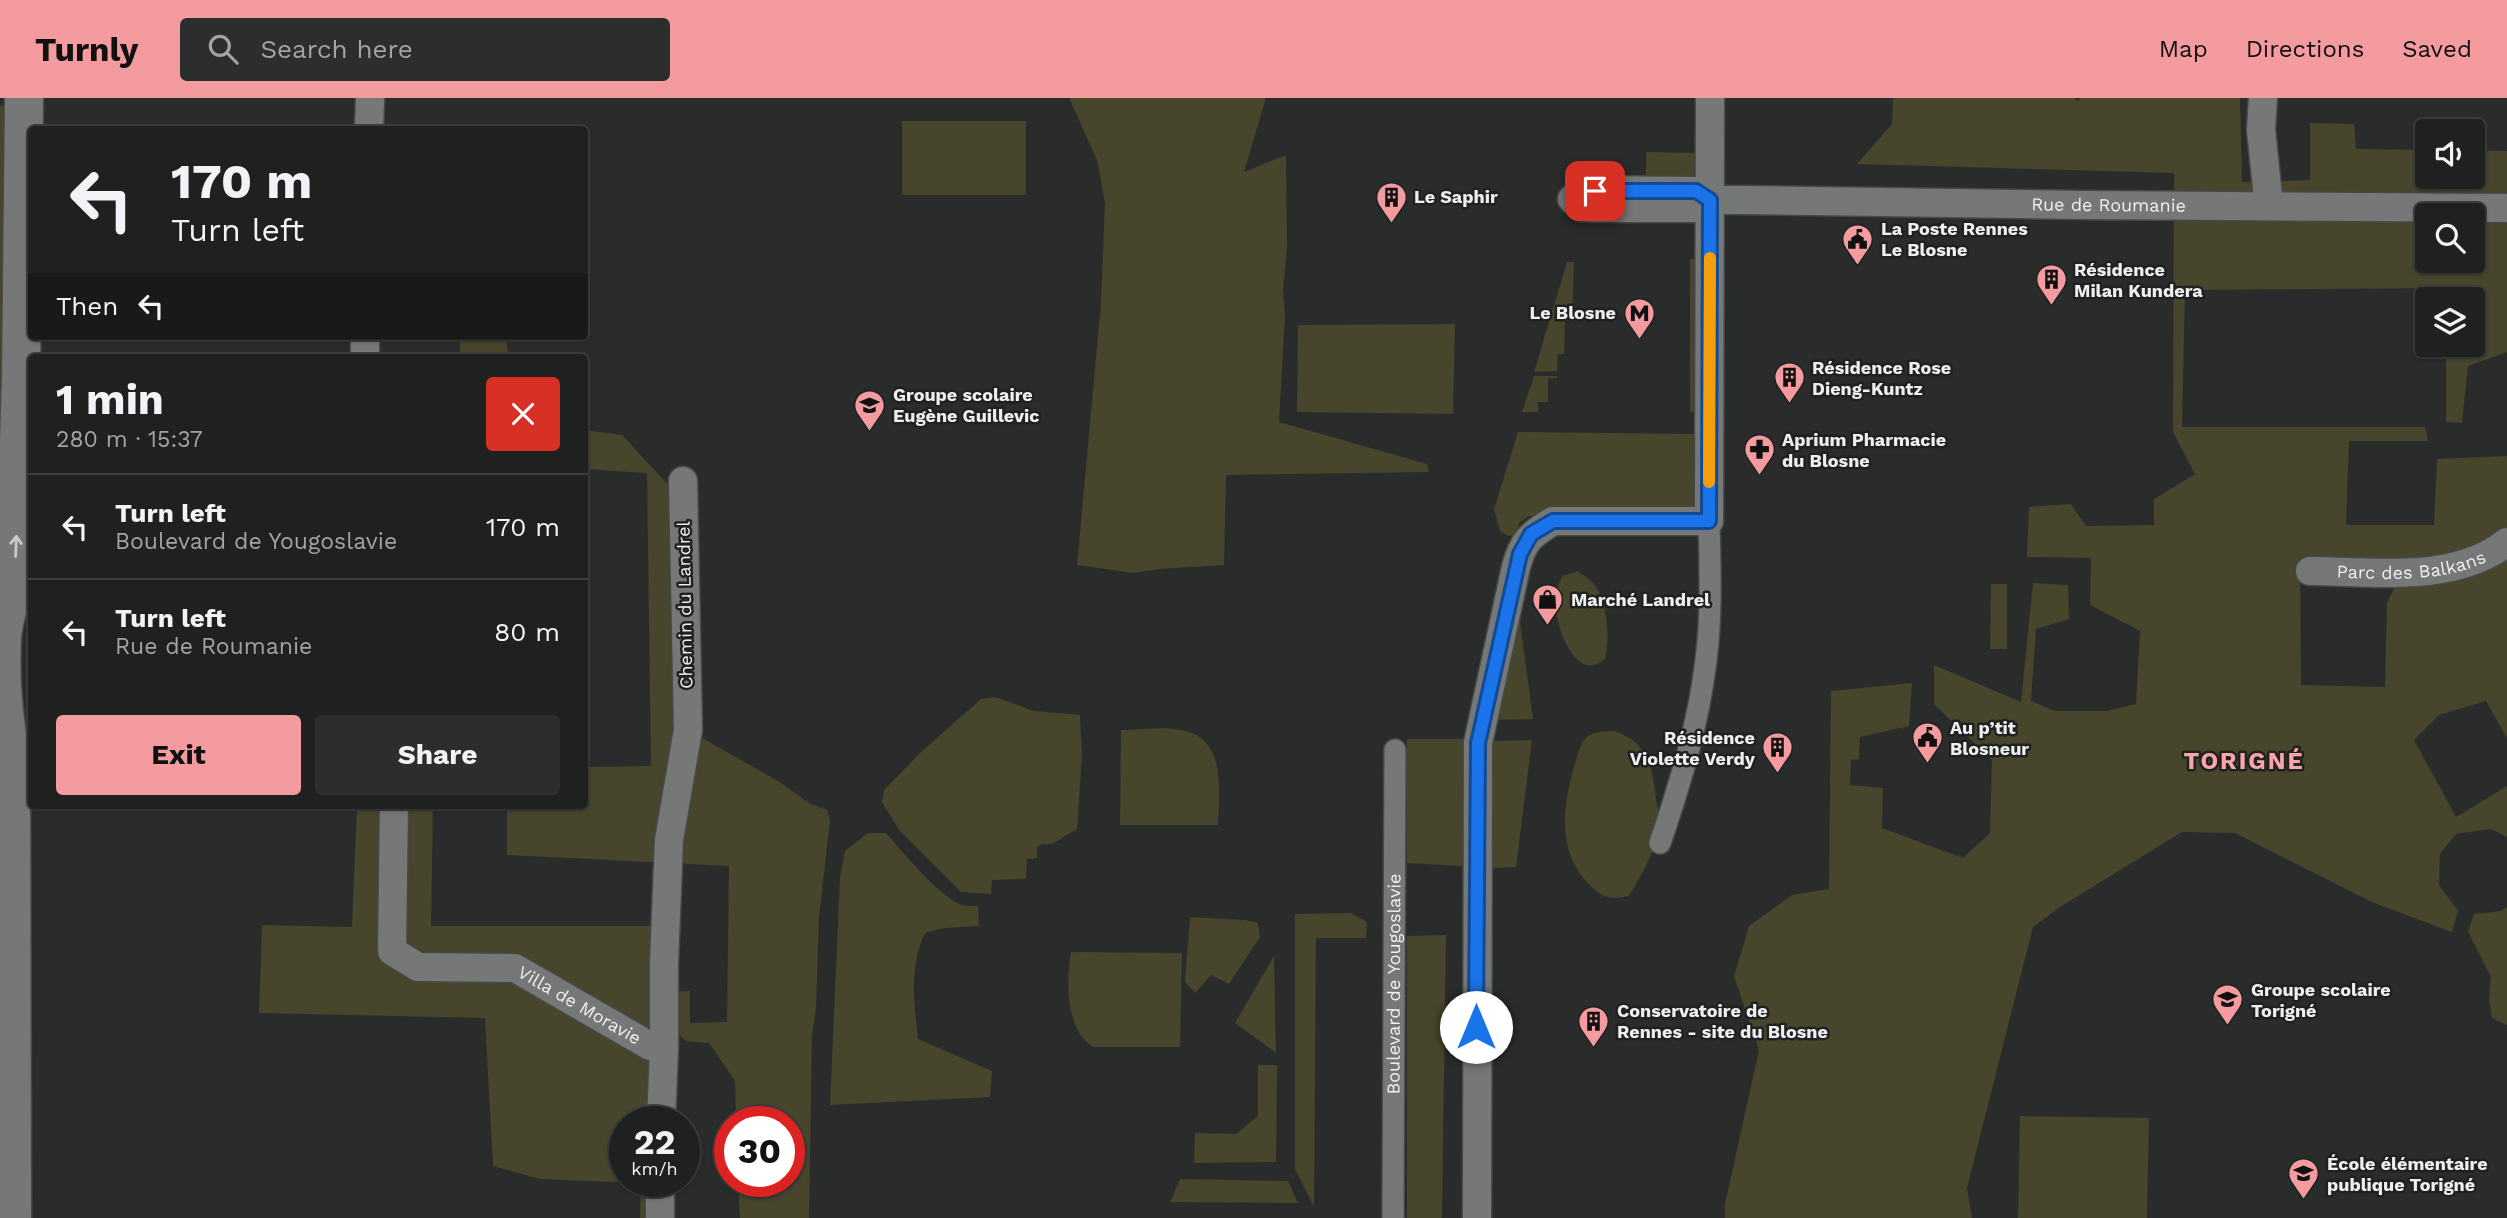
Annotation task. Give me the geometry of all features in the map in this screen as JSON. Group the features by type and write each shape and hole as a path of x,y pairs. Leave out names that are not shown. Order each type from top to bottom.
{"main road":[{"path":"12,1218 11,758 4,724 1,671 21,377 24,98"}],"street":[{"path":"369,126 370,98"},
{"path":"1660,843 1700,704 1711,597 1710,98"},
{"path":"2263,98 2261,130 2269,206"},
{"name":"Rue de Roumanie","path":"1710,200 2507,208"},
{"name":"Chemin du Landrel","path":"669,840 688,730 683,481"},
{"path":"1476,1218 1478,743 1520,554 1531,534 1553,521 1709,521"},
{"name":"Parc des Balkans","path":"2310,571 2431,572 2466,564 2507,542"},
{"name":"Boulevard de Yougoslavie","path":"1393,1218 1395,750"},
{"name":"Villa de Moravie","path":"394,809 392,951 418,967 515,968 650,1046 664,1048"},
{"name":"Villa de Moravie","path":"662,1106 669,840"},
{"path":"660,1197 660,1218"}],"shaded area":[{"path":"1069,98 1266,98 1244,172 1286,155 1287,247 1279,422 1427,464 1429,472 1226,475 1224,565 1134,573 1077,565 1101,303 1105,203 1097,160"},
{"path":"1893,98 2074,98 2078,101 2081,98 2240,98 2242,182 2310,180 2310,123 2354,124 2356,149 2415,150 2415,189 2485,189 2485,150 2507,151 2507,352 2468,366 2462,423 2446,422 2446,357 2485,357 2485,287 2185,290 2182,427 2425,427 2428,441 2349,441 2346,525 2434,525 2437,459 2507,456 2507,738 2486,701 2439,715 2414,740 2456,817 2507,786 2507,837 2491,829 2456,834 2440,854 2439,885 2458,911 2452,932 2374,903 2235,833 2182,832 2060,907 2033,927 1967,1188 1972,1218 1725,1218 1725,1204 1759,1050 1734,976 1749,926 1792,895 1829,889 1831,691 1912,683 1909,726 1860,737 1859,759 1851,760 1850,785 1883,788 1882,828 1963,858 1990,833 1992,760 1934,704 1934,665 2021,702 2033,583 2068,585 2069,619 2036,629 2031,701 2055,711 2107,711 2136,704 2140,631 2090,605 2091,558 2027,557 2029,507 2071,504 2086,526 2154,525 2154,499 2195,474 2173,432 2174,173 1857,164 1892,124","holes":["2300,559 2386,560 2395,587 2387,602 2385,687 2301,685"]},
{"path":"0,105 6,108 0,546"},
{"path":"902,121 1026,121 1026,195 902,195"},
{"path":"1646,152 1696,153 1694,179 1646,182"},
{"path":"1690,259 1701,259 1701,413 1690,412"},
{"path":"1567,262 1574,262 1572,321 1565,321 1564,354 1558,354 1557,371 1534,372"},
{"path":"1455,324 1453,414 1297,412 1298,325"},
{"path":"460,340 506,340 508,354 460,354"},
{"path":"1534,376 1557,378 1548,378 1548,402 1538,402 1538,412 1522,412"},
{"path":"588,430 622,435 672,489 688,730 778,781 811,804 827,810 830,820 819,918 816,1008 812,1036 809,1218 740,1218 739,1197 805,1197 805,1106 736,1106 735,1081 709,1043 686,1041 675,1032 675,992 690,991 690,1023 727,1022 729,866 507,855 507,809 588,809 588,767 651,766 647,473 588,469"},
{"path":"1518,432 1695,434 1699,500 1686,517 1529,516 1519,523 1516,535 1508,536 1500,531 1494,509"},
{"path":"1578,571 1597,589 1606,619 1605,659 1594,665 1584,664 1568,647 1555,607 1555,594 1562,576"},
{"path":"1991,584 2007,584 2007,649 1990,649"},
{"path":"1519,614 1533,719 1488,720"},
{"path":"995,697 1034,711 1080,715 1082,755 1077,829 1052,844 1037,847 1037,858 1027,859 1026,879 992,880 991,894 961,892 899,830 882,802 884,790 922,751 981,699"},
{"path":"1121,730 1181,730 1196,735 1206,743 1217,768 1218,825 1120,825"},
{"path":"1614,731 1635,742 1647,757 1653,776 1660,824 1650,857 1629,896 1616,898 1596,891 1586,881 1570,855 1565,826 1570,781 1582,743 1593,734"},
{"path":"1407,739 1465,739 1462,866 1407,863"},
{"path":"1532,740 1516,867 1490,868 1488,741"},
{"path":"357,809 433,809 431,926 659,926 660,1106 609,1106 609,1182 540,1179 493,1166 485,1018 259,1013 262,925 352,927"},
{"path":"868,833 886,833 943,893 962,905 978,906 979,926 944,928 925,933 917,959 914,998 918,1039 992,1071 990,1097 830,1105 840,878 845,851"},
{"path":"2507,907 2507,1025 2492,1018 2489,998 2491,977 2468,932 2474,914 2501,911"},
{"path":"1351,913 1367,922 1366,938 1316,938 1314,1207 1295,1169 1295,914"},
{"path":"1190,917 1258,923 1260,937 1229,984 1211,975 1195,993 1185,982"},
{"path":"1446,935 1442,1218 1407,1218 1407,936"},
{"path":"1071,952 1182,953 1180,1047 1093,1047 1077,1029 1072,1017 1068,990"},
{"path":"1274,956 1276,1053 1235,1023"},
{"path":"1258,1065 1277,1065 1276,1162 1194,1163 1195,1133 1236,1134 1258,1116"},
{"path":"2020,1116 2149,1118 2147,1218 2018,1218"},
{"path":"1180,1179 1288,1181 1298,1203 1170,1202"},
{"path":"641,1197 656,1197 655,1218 640,1218"}],"slow traffic":[{"path":"1709,482 1710,258"}],"place":[{"name":"Le Saphir","path":"1391,224"},
{"name":"La Poste Rennes Le Blosne","path":"1858,266"},
{"name":"Résidence Milan Kundera","path":"2051,307"},
{"name":"Le Blosne","path":"1639,340"},
{"name":"Résidence Rose Dieng-Kuntz","path":"1789,405"},
{"name":"Groupe scolaire Eugène Guillevic","path":"870,432"},
{"name":"Aprium Pharmacie du Blosne","path":"1759,477"},
{"name":"Marché Landrel","path":"1548,627"},
{"name":"Au p’tit Blosneur","path":"1927,765"},
{"name":"Résidence Violette Verdy","path":"1778,775"},
{"name":"Groupe scolaire Torigné","path":"2228,1027"},
{"name":"Conservatoire de Rennes - site du Blosne","path":"1594,1048"},
{"name":"École élémentaire publique Torigné","path":"2304,1201"}],"district":[{"name":"TORIGNÉ","path":"2244,761"}],"route":[{"path":"1476,1027 1478,743 1520,554 1531,534 1553,521 1709,521 1710,200 1696,191 1595,191"}]}
